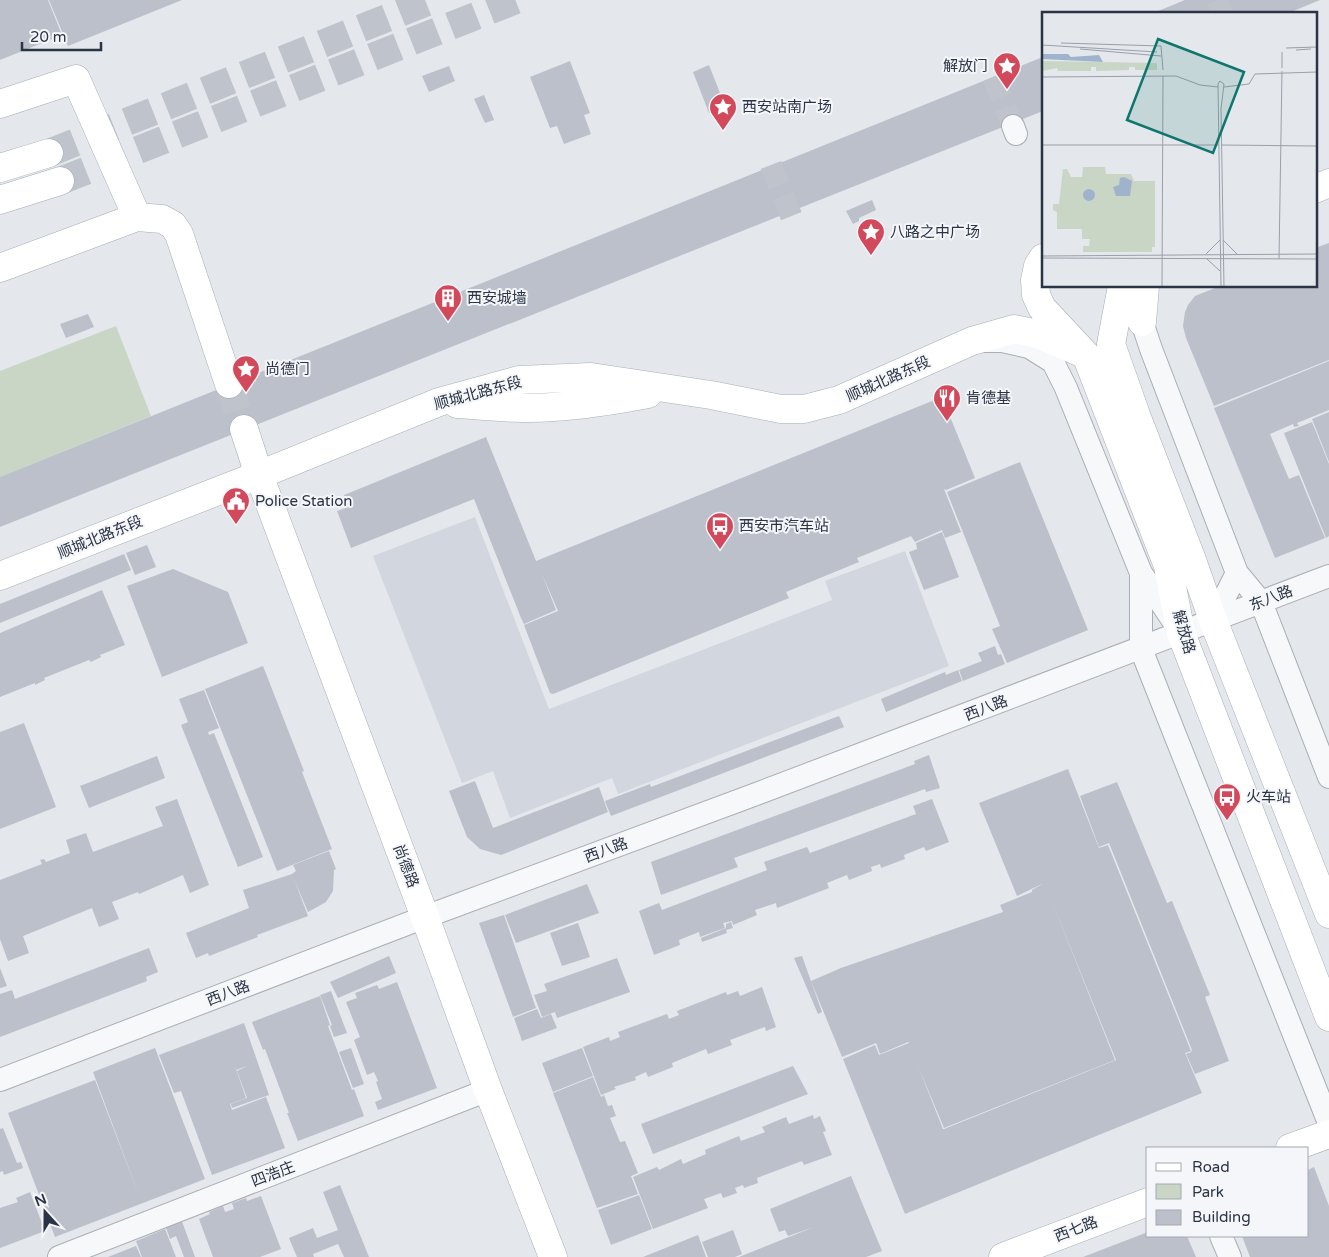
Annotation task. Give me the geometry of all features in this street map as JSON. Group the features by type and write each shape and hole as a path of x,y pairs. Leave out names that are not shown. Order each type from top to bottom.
{"street":[{"path":"0,104 76,79 137,217"},
{"path":"0,168 49,153"},
{"path":"0,200 60,181"},
{"path":"1316,189 1329,183"},
{"path":"0,268 137,217 162,219 176,228 187,254 229,384"},
{"name":"解放路","path":"1042,260 1038,266 1035,280 1036,295 1042,308 1086,355 1168,566 1181,633 1329,1017"},
{"name":"解放路","path":"1122,288 1111,344 1213,620 1329,914"},
{"path":"1145,288 1142,322 1151,350 1237,573 1261,602 1329,777"},
{"path":"1042,308 1051,350 1141,573 1181,633"},
{"name":"顺城北路东段","path":"0,576 259,475 438,402 519,380 591,377 711,395 781,409 804,409 839,400 972,341 1014,329 1038,334 1051,350 1086,355"},
{"name":"尚德路","path":"244,429 259,475 488,1090 553,1257"},
{"path":"1141,573 1141,648 1329,1123"},
{"path":"1213,620 1237,573"},
{"name":"东八路","path":"1213,620 1329,576"},
{"name":"西八路","path":"0,1080 425,917 759,794 1213,620"},
{"name":"四浩庄","path":"59,1257 488,1090"},
{"path":"1293,1147 1329,1134"},
{"name":"西七路","path":"1003,1257 1146,1203"},
{"path":"1221,1237 1230,1257"}],"shaded area":[{"path":"475,517 549,709 832,600 825,581 905,551 949,666 618,794 612,778 510,818 493,771 462,783 373,556"}],"green space":[{"path":"116,326 151,416 0,477 0,371"}],"building":[{"path":"0,0 48,0 62,35 0,60"},
{"path":"49,0 182,0 68,46"},
{"path":"1185,0 1320,0 1291,12 1156,12"},
{"name":"西安城墙","path":"1042,57 1042,111 0,527 0,477"},
{"path":"570,61 590,113 584,115 591,134 564,144 557,126 550,128 530,77"},
{"path":"709,65 725,106 709,113 693,72"},
{"path":"449,66 455,81 429,92 422,76"},
{"path":"484,95 494,120 485,123 474,99"},
{"path":"872,200 876,210 859,218 859,221 853,224 846,211"},
{"path":"1329,243 1329,360 1214,406 1186,338 1183,326 1188,305 1195,296 1215,288 1316,288 1316,248"},
{"path":"88,314 94,327 66,338 60,324"},
{"path":"1329,361 1329,410 1297,423 1299,426 1294,427 1293,424 1270,434 1289,479 1299,475 1325,538 1275,558 1214,408"},
{"name":"西安市汽车站","path":"942,397 975,478 946,490 944,489 961,532 945,538 942,530 915,542 911,536 857,558 859,562 786,592 789,598 553,694 550,693 524,625 558,611 542,574 556,610 524,624 474,499 351,548 337,511 349,507 344,495 486,437 536,561"},
{"path":"1329,412 1329,462 1312,419"},
{"path":"1312,422 1329,464 1329,536 1326,538 1284,433"},
{"path":"1020,462 1088,630 1007,663 992,629 1000,626 947,492"},
{"path":"942,532 959,577 924,590 909,552 917,549 916,543"},
{"path":"147,545 156,567 135,575 126,553"},
{"path":"124,554 131,570 0,623 0,604"},
{"path":"173,569 228,592 248,643 162,677 127,586"},
{"path":"102,590 125,645 100,655 101,657 91,662 89,660 44,678 45,680 35,685 35,683 0,697 0,633"},
{"path":"995,646 998,655 1001,654 1005,664 963,681 959,670 982,661 978,653"},
{"path":"263,666 332,849 277,871 205,689"},
{"path":"958,670 962,681 886,712 881,699 945,672 946,675"},
{"path":"204,690 219,728 208,732 209,735 214,733 263,857 238,867 181,725 188,722 179,699"},
{"path":"839,716 844,727 611,816 605,801 650,784 651,787"},
{"path":"24,723 56,807 0,829 0,732"},
{"path":"929,755 940,788 926,792 925,789 734,858 738,867 661,895 651,862 915,764 914,761"},
{"path":"157,756 165,778 89,808 80,786"},
{"path":"1068,769 1099,848 1108,845 1191,1051 1185,1053 1202,1093 905,1214 843,1059 875,1045 879,1055 909,1043 880,1054 876,1043 842,1057 811,981 841,968 1003,912 1000,905 1032,892 1032,890 1044,883 1017,896 979,803","holes":["1051,899 1116,1060 944,1129 918,1066 944,1128 1115,1060"]},
{"path":"475,781 493,828 599,787 608,812 501,855 480,849 467,837 449,791"},
{"path":"1117,782 1167,903 1172,901 1210,995 1205,997 1229,1061 1195,1074 1186,1054 1192,1050 1109,843 1099,847 1080,796"},
{"path":"177,799 209,885 190,893 183,875 139,894 138,892 112,902 119,919 99,927 92,908 23,936 29,953 8,961 0,939 0,880 42,864 40,860 44,859 46,862 70,853 66,840 86,833 93,852 163,826 155,807"},
{"path":"932,799 949,842 926,851 924,847 904,855 905,859 881,868 880,864 871,867 872,871 849,880 847,875 827,883 829,888 777,908 776,903 755,910 757,915 733,925 732,921 723,923 725,928 700,937 699,932 679,940 680,945 654,955 639,911 659,903 662,910 767,870 764,862 807,847 810,853 916,814 913,806"},
{"path":"329,851 336,869 334,870 333,891 326,902 308,912 294,879 308,916 209,956 208,953 196,958 186,933 249,908 243,890 292,874 296,871 293,865"},
{"path":"587,884 599,913 516,943 505,915"},
{"path":"504,915 536,1008 513,1017 479,923"},
{"path":"731,922 733,928 726,930 727,933 702,942 701,938 726,928 726,924"},
{"path":"578,923 590,957 562,966 550,933"},
{"path":"149,948 158,972 146,977 147,981 0,1037 0,994 12,990 15,999"},
{"path":"389,956 396,973 338,998 330,982"},
{"path":"802,956 822,1012 818,1014 794,958"},
{"path":"617,958 630,992 557,1018 555,1012 542,1017 534,995 547,991 544,984"},
{"path":"0,968 7,986 0,988"},
{"path":"397,982 437,1088 378,1110 375,1102 382,1099 376,1082 378,1081 374,1072 367,1075 354,1040 360,1037 346,1002 357,998 355,993 377,985 379,989"},
{"path":"762,987 776,1027 766,1031 765,1027 730,1040 732,1045 708,1054 706,1049 672,1063 673,1067 648,1077 646,1072 635,1077 636,1080 614,1087 616,1089 601,1095 583,1047 609,1037 610,1041 620,1037 618,1032 667,1014 669,1019 679,1015 677,1011 726,992 727,995 738,991 740,996"},
{"path":"331,991 347,1033 334,1037 330,1026 332,1025 320,995"},
{"path":"320,996 330,1025 328,1026 364,1116 298,1141 265,1049 263,1050 252,1022"},
{"path":"537,1009 541,1018 551,1014 557,1028 522,1041 514,1018"},
{"path":"244,1023 269,1095 232,1108 231,1104 247,1098 237,1071 247,1066 236,1070 246,1098 230,1104 232,1110 266,1097 285,1148 212,1175 181,1091 174,1093 159,1055"},
{"path":"155,1048 205,1179 55,1237 8,1113 95,1080 140,1198 93,1072"},
{"path":"351,1048 364,1084 353,1088 339,1052"},
{"path":"582,1048 593,1076 553,1092 542,1063"},
{"path":"793,1066 808,1094 653,1154 641,1124"},
{"path":"593,1077 601,1097 604,1095 608,1106 612,1105 616,1116 610,1118 620,1142 625,1141 638,1173 631,1176 638,1194 597,1208 553,1093"},
{"path":"813,1115 814,1119 820,1116 826,1131 823,1132 832,1155 804,1165 802,1161 757,1178 758,1183 744,1188 743,1185 735,1188 737,1193 723,1198 721,1193 704,1199 708,1208 653,1229 633,1177 657,1167 659,1170 681,1159 683,1164 706,1154 705,1150 739,1136 741,1141 765,1132 762,1127 786,1117 789,1124"},
{"path":"3,1128 17,1163 21,1162 23,1168 4,1175 3,1171 0,1172 0,1129"},
{"path":"1314,1167 1329,1206 1329,1257 1250,1257 1242,1237 1309,1237 1309,1170"},
{"path":"851,1176 882,1251 866,1257 739,1257 814,1227 788,1236 785,1230 779,1232 770,1209"},
{"path":"340,1185 369,1257 344,1257 338,1244 313,1254 314,1257 297,1257 289,1238 313,1228 317,1238 338,1230 323,1192"},
{"path":"30,1192 45,1231 0,1248 0,1208 18,1202 16,1198"},
{"path":"639,1195 652,1229 611,1245 598,1210"},
{"path":"261,1196 281,1249 260,1257 213,1257 199,1219 223,1206 225,1212 234,1209 232,1203 246,1198 247,1201"},
{"path":"180,1216 195,1257 184,1257 176,1236 170,1239 165,1225"},
{"path":"165,1229 176,1257 142,1257 136,1241"},
{"path":"733,1230 742,1254 735,1257 708,1257 702,1242"},
{"path":"1146,1233 1146,1237 1187,1237 1196,1257 1083,1257"},
{"path":"698,1235 706,1257 643,1257"},
{"path":"136,1246 141,1257 108,1257"}],"tunnel":[{"path":"49,153 432,0"},
{"path":"60,181 516,0"},
{"path":"1217,0 1222,12"},
{"path":"993,77 1013,126"},
{"path":"771,165 794,223"},
{"path":"229,384 244,429"}],"place":[{"name":"解放门","path":"1007,90"},
{"name":"西安站南广场","path":"723,131"},
{"name":"八路之中广场","path":"871,256"},
{"name":"西安城墙","path":"448,322"},
{"name":"尚德门","path":"246,393"},
{"name":"肯德基","path":"947,422"},
{"name":"Police Station","path":"236,525"},
{"name":"西安市汽车站","path":"720,550"},
{"name":"火车站","path":"1227,821"}]}
